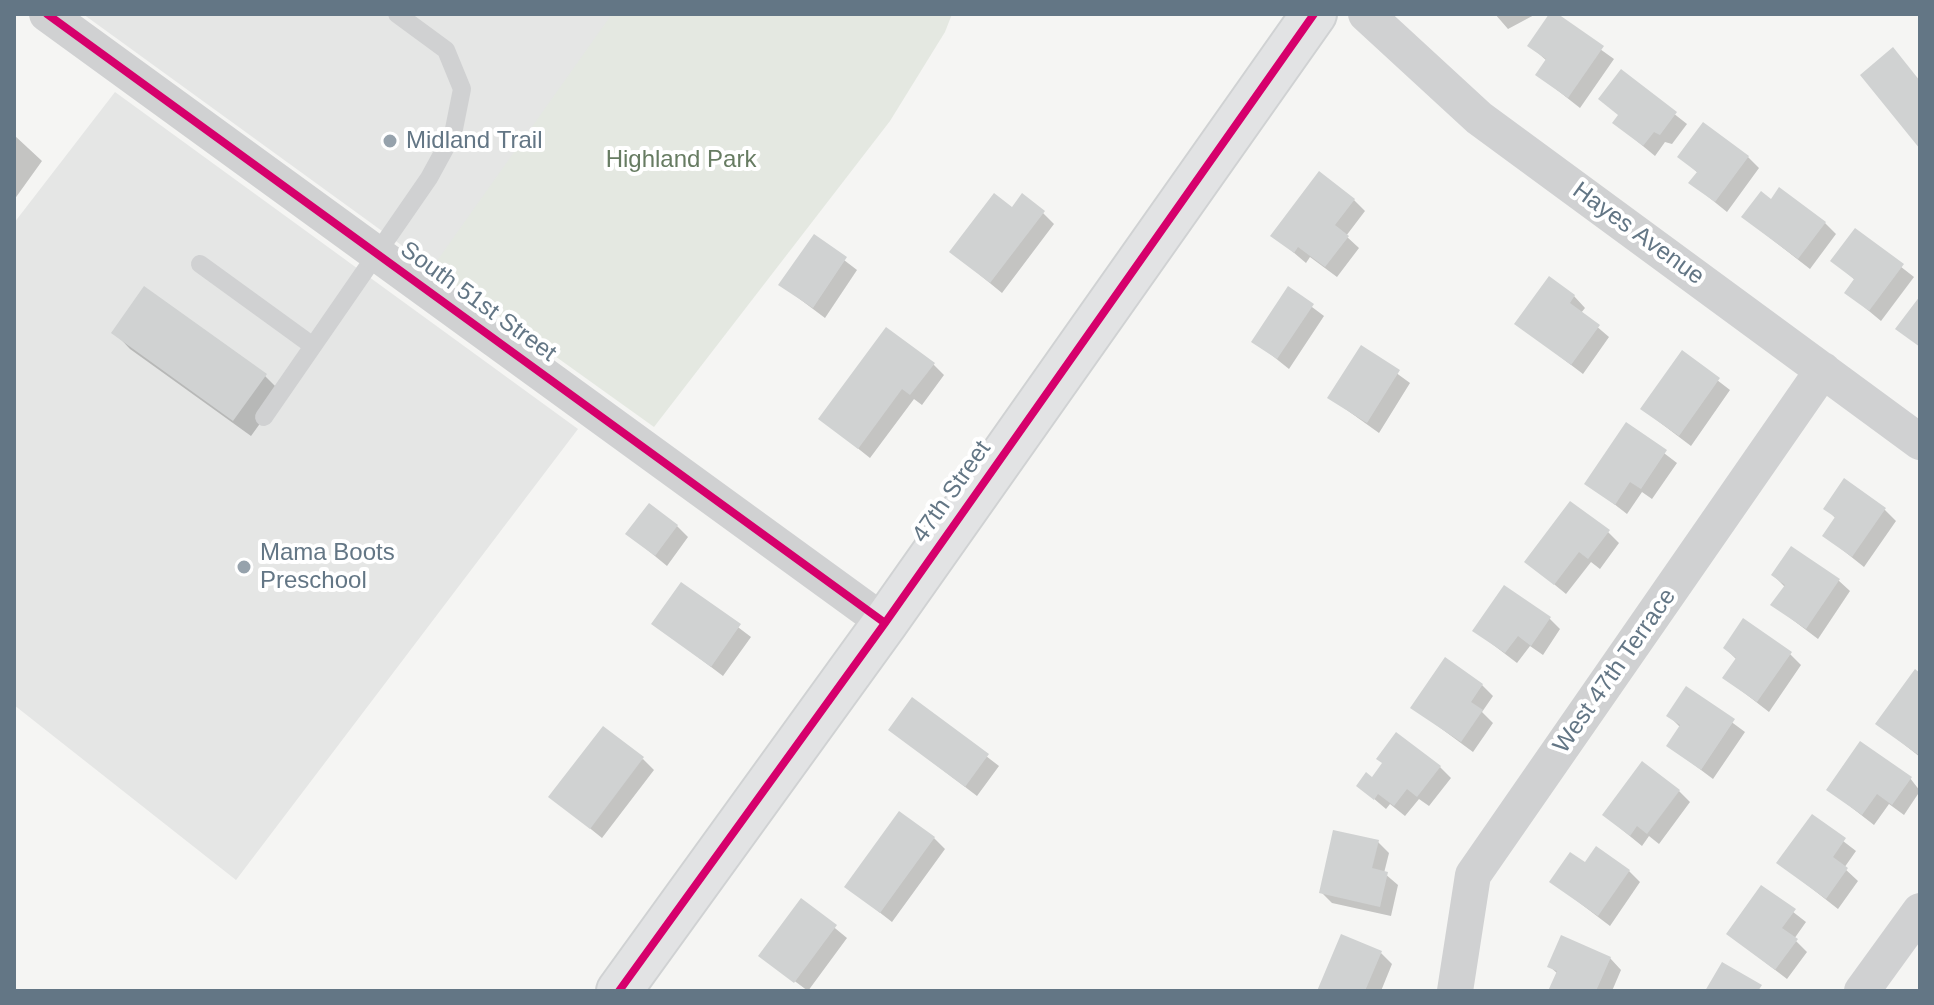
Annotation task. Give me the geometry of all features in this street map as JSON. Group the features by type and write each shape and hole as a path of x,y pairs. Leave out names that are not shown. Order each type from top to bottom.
{"main road":[{"name":"47th Street","path":"619,991 885,623 1314,14"}],"street":[{"name":"South 51st Street","path":"47,14 885,623"},
{"name":"Hayes Avenue","path":"1366,14 1479,118 1920,442"},
{"name":"West 47th Terrace","path":"1455,991 1473,875 1823,370"},
{"path":"1862,991 1920,911"}],"lane":[{"path":"264,417 429,178 453,134 462,89 446,50 397,14"},
{"path":"200,264 313,346"}],"shaded area":[{"name":"Midland Trail","path":"83,14 613,14 433,268"},
{"name":"Mama Boots Preschool","path":"115,92 578,429 236,880 14,705 14,223"}],"green space":[{"name":"Highland Park","path":"612,14 952,14 945,32 890,121 654,427 432,268"}],"building":[{"path":"1549,14 1558,14 1604,46 1568,98 1535,75 1546,59 1527,46"},
{"path":"1893,47 1920,81 1920,149 1860,75"},
{"path":"1621,69 1677,112 1660,135 1654,132 1643,146 1612,123 1618,115 1598,99"},
{"path":"1703,122 1749,156 1715,202 1688,183 1697,172 1677,157"},
{"path":"1319,171 1355,199 1335,225 1349,236 1325,267 1298,247 1294,253 1270,236"},
{"path":"1779,187 1826,222 1798,259 1741,217 1761,191 1771,199"},
{"path":"994,193 1012,207 1022,193 1045,211 990,283 949,252"},
{"path":"1855,228 1904,264 1869,311 1844,293 1854,279 1830,261"},
{"path":"814,234 847,257 813,308 778,285"},
{"path":"1549,276 1575,295 1570,303 1600,325 1571,365 1514,324"},
{"path":"144,286 267,374 233,421 111,333"},
{"path":"1288,286 1314,304 1277,359 1251,342"},
{"path":"1920,296 1920,347 1895,329"},
{"path":"886,327 935,363 910,395 902,389 858,449 818,419"},
{"path":"1361,345 1400,370 1367,423 1327,398"},
{"path":"1682,350 1720,378 1679,436 1640,409"},
{"path":"1626,422 1667,450 1641,489 1630,482 1615,505 1584,484"},
{"path":"1844,478 1886,508 1852,557 1822,536 1835,517 1823,509"},
{"path":"1570,501 1610,530 1588,559 1579,552 1554,585 1524,562"},
{"path":"649,503 678,525 655,556 625,534"},
{"path":"1791,546 1840,579 1806,629 1770,605 1785,585 1771,575"},
{"path":"681,582 741,624 711,667 651,624"},
{"path":"1504,585 1551,617 1531,646 1518,636 1505,653 1472,631"},
{"path":"1743,618 1792,652 1757,702 1722,678 1736,658 1723,648"},
{"path":"1445,657 1483,684 1471,702 1483,710 1461,742 1410,708"},
{"path":"1915,669 1920,673 1920,756 1875,724"},
{"path":"1686,686 1735,719 1701,770 1666,746 1680,725 1666,716"},
{"path":"912,697 989,754 965,787 888,730"},
{"path":"603,726 644,757 590,829 548,797"},
{"path":"1396,732 1441,766 1417,797 1407,789 1394,806 1378,794 1374,800 1356,786 1366,772 1372,777 1382,763 1376,759"},
{"path":"1860,741 1912,777 1892,805 1877,794 1862,815 1826,790"},
{"path":"1642,761 1680,790 1647,834 1637,826 1630,836 1602,815"},
{"path":"899,811 935,837 880,913 844,887"},
{"path":"1812,814 1846,838 1833,857 1848,868 1826,899 1776,863"},
{"path":"1333,830 1379,840 1372,868 1388,872 1380,907 1319,893"},
{"path":"1596,846 1630,870 1598,916 1549,882 1570,852 1585,862"},
{"path":"1761,885 1796,909 1782,928 1798,939 1775,970 1726,934"},
{"path":"801,898 837,925 794,983 758,956"},
{"path":"1341,934 1382,951 1365,991 1317,991"},
{"path":"1561,935 1611,957 1596,991 1548,991 1557,971 1547,967"},
{"path":"1722,962 1762,985 1758,991 1705,991"}],"cycle path":[{"path":"47,14 885,623"},
{"path":"619,991 885,623 1314,14"}],"place":[{"name":"Midland Trail","path":"390,141"},
{"name":"Mama Boots Preschool","path":"244,567"}]}
